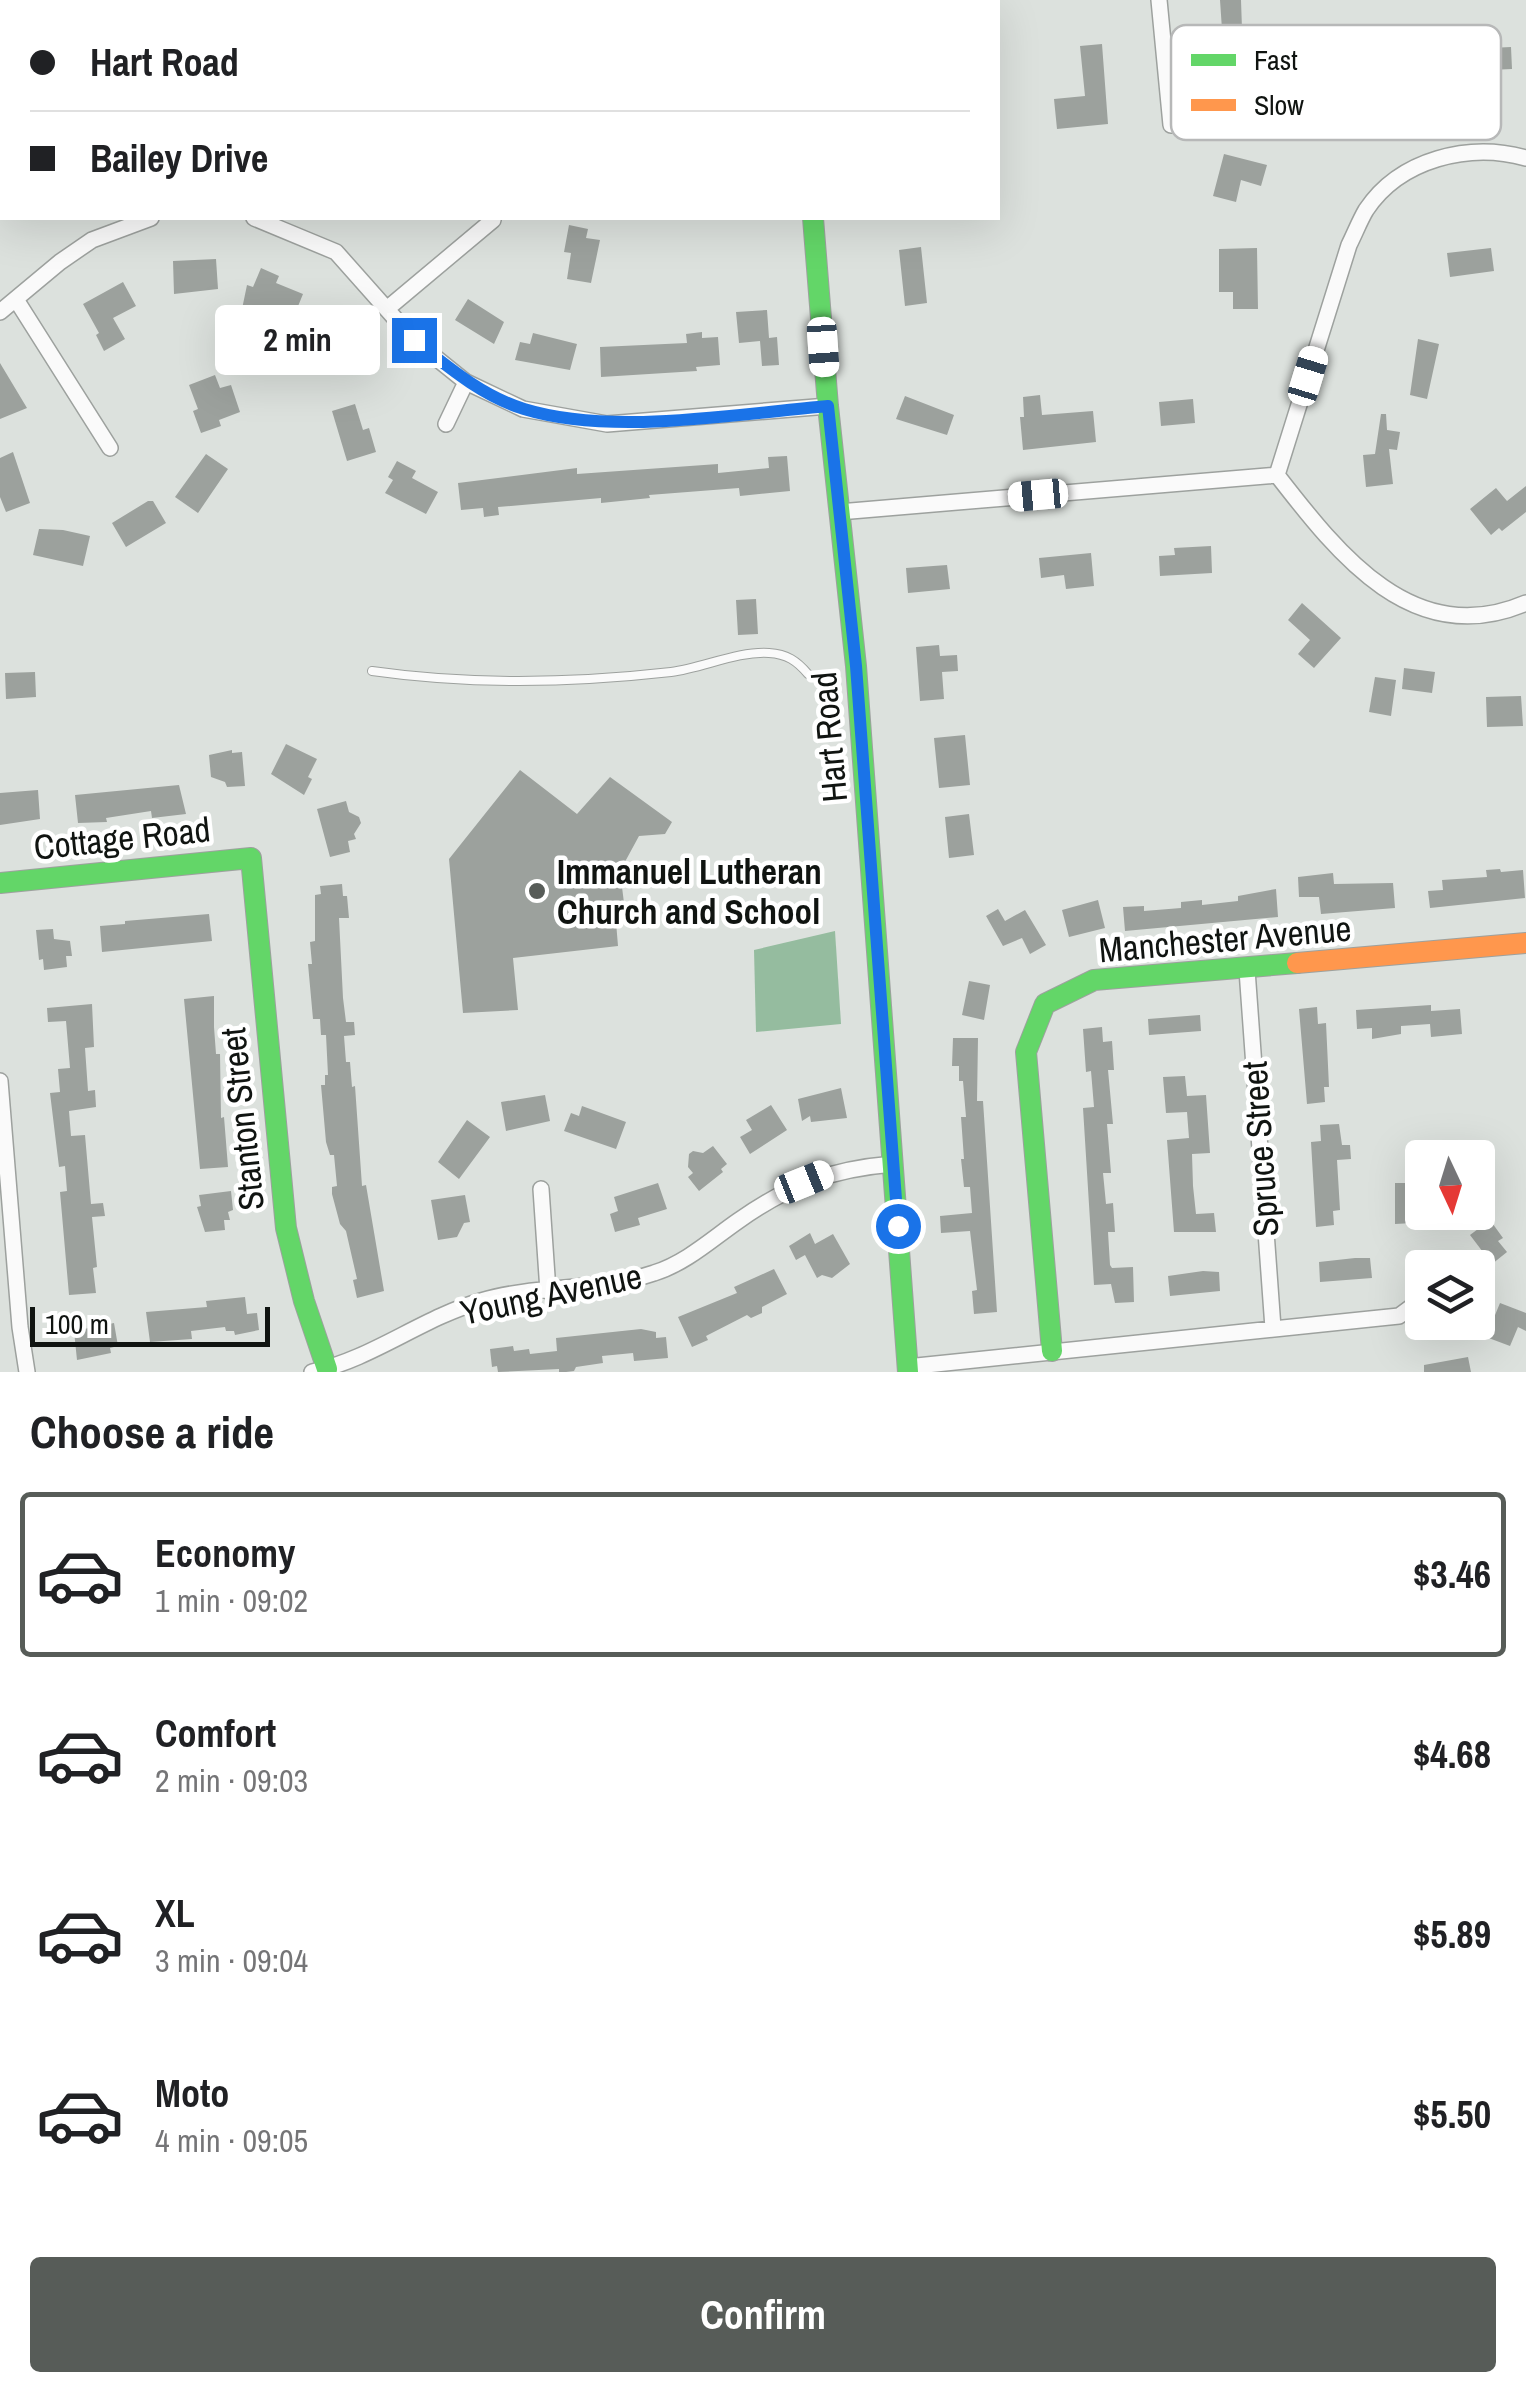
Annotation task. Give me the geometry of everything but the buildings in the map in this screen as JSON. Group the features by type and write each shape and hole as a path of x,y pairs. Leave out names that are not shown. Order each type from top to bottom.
{"street":[{"path":"1159,0 1171,115"},
{"path":"1277,475 1349,245 1366,210 1389,183 1420,165 1454,154 1498,152 1526,158"},
{"path":"0,312 92,240 146,220"},
{"path":"259,220 336,252 414,340 466,382 523,409 608,424 828,406"},
{"path":"388,308 493,220"},
{"name":"Hart Road","path":"813,220 828,406 856,666 908,1369"},
{"path":"17,301 110,448"},
{"path":"446,424 466,382"},
{"path":"839,512 1277,475"},
{"path":"1277,475 1372,580 1404,602 1440,616 1473,618 1501,614 1526,603"},
{"name":"Cottage Road","path":"0,883 251,858"},
{"name":"Stanton Street","path":"251,858 286,1228 319,1370"},
{"name":"Manchester Avenue","path":"1052,1351 1026,1052 1045,1004 1094,980 1247,970 1526,943"},
{"name":"Spruce Street","path":"1247,970 1274,1328"},
{"path":"0,1081 27,1372"},
{"name":"Young Avenue","path":"319,1370 479,1301 655,1273 699,1250 782,1192 828,1173 894,1164"},
{"path":"541,1190 548,1291"},
{"path":"908,1369 1399,1316 1405,1312"}],"lane":[{"path":"372,671 416,677 537,680 670,672 767,652 797,661 808,674"}],"shaded area":[{"path":"835,931 841,1024 756,1032 754,950"}],"traffic: fast":[{"path":"813,220 828,406 856,666 908,1372"},
{"path":"0,883 251,858 286,1228 304,1301 327,1369"},
{"path":"1052,1351 1026,1052 1045,1004 1094,980 1297,963"}],"traffic: slow":[{"path":"1297,963 1526,943"}],"place":[{"name":"Immanuel Lutheran Church and School","path":"537,891"}],"route":[{"path":"414,340 466,382 523,409 608,424 828,406 856,666 898,1226"}]}
